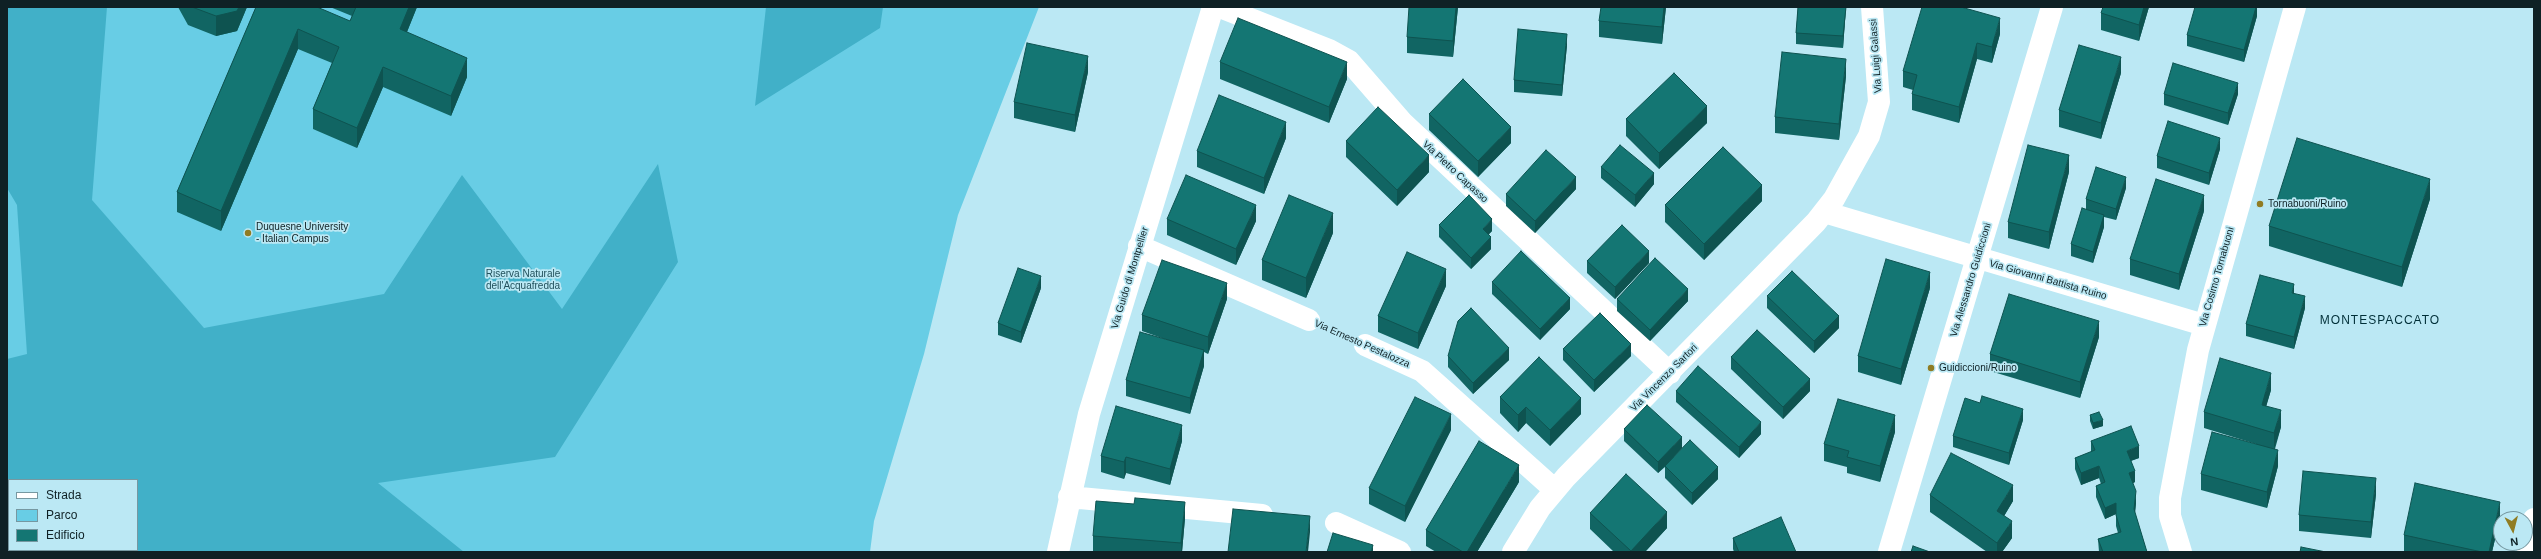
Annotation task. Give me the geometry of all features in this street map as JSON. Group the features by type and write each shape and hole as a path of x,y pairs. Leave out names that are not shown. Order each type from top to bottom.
{"street":[{"name":"Via Guido di Montpellier","path":"1058,552 1069,497 1089,414 1213,7"},
{"name":"Via Pietro Capasso","path":"1220,7 1328,50 1354,65 1397,117 1670,373"},
{"name":"Via Luigi Galassi","path":"1824,212 1865,145 1876,115 1878,102 1878,74 1872,7"},
{"name":"Via Alessandro Guidiccioni","path":"1889,552 2052,7"},
{"name":"Via Cosimo Tornabuoni","path":"2181,552 2170,516 2170,498 2204,325 2295,7"},
{"name":"Via Vincenzo Sartori","path":"1513,552 1555,490 1670,373 1824,212"},
{"name":"Via Giovanni Battista Ruino","path":"1824,212 1977,259 2204,325"},
{"name":"Via Ernesto Pestalozza","path":"1139,246 1309,320"},
{"name":"Via Ernesto Pestalozza","path":"1365,345 1422,371 1555,490"},
{"path":"1069,497 1282,517"},
{"path":"2528,552 2534,519"},
{"path":"1336,523 1400,552"}],"path":[{"name":"Via Ernesto Pestalozza","path":"1309,320 1365,345"}],"green space":[{"name":"Riserva Naturale dell'Acquafredda","path":"7,7 1039,7 958,215 924,354 874,521 870,552 7,552"},
{"path":"7,7 107,7 92,200 204,328 384,294 462,175 562,309 658,164 678,262 555,457 378,483 464,552 118,551 138,551 138,479 8,479 7,541 7,359 27,354 17,205 7,188"},
{"path":"766,7 883,7 880,28 755,106"}],"building":[{"path":"192,7 239,7 237,11 216,16"},
{"path":"256,7 317,7 350,21 356,7 409,7 400,29 467,58 451,96 383,67 357,128 313,109 339,47 298,29 221,211 177,192"},
{"path":"1409,7 1456,7 1453,41 1407,37"},
{"path":"1601,7 1664,7 1662,27 1599,21"},
{"path":"1798,7 1846,7 1843,36 1796,33"},
{"path":"1922,7 1961,7 2000,18 1992,47 1977,43 1959,107 1912,94 1917,75 1903,71"},
{"path":"2103,7 2144,7 2139,25 2101,13"},
{"path":"2195,7 2256,7 2244,50 2187,35"},
{"path":"1238,18 1347,62 1329,107 1220,62"},
{"path":"1518,29 1567,34 1562,85 1514,80"},
{"path":"1027,43 1088,56 1075,115 1014,102"},
{"path":"2079,45 2121,57 2101,123 2059,110"},
{"path":"1782,52 1846,59 1839,124 1775,117"},
{"path":"2173,63 2238,83 2228,113 2164,94"},
{"path":"1674,73 1707,106 1659,153 1626,119"},
{"path":"1463,79 1511,127 1478,161 1429,114"},
{"path":"1219,95 1286,122 1264,178 1197,151"},
{"path":"1378,107 1429,155 1397,190 1346,141"},
{"path":"2168,121 2220,138 2209,173 2157,156"},
{"path":"2297,138 2430,179 2402,267 2269,226"},
{"path":"1620,145 1654,173 1635,195 1601,167"},
{"path":"2028,145 2069,155 2049,232 2008,222"},
{"path":"1723,147 1762,185 1704,244 1665,205"},
{"path":"1546,150 1576,177 1535,221 1506,194"},
{"path":"2096,167 2126,177 2116,209 2086,199"},
{"path":"1186,175 1256,205 1236,249 1167,219"},
{"path":"2156,179 2204,195 2179,274 2130,259"},
{"path":"1289,195 1333,213 1306,278 1262,260"},
{"path":"1469,195 1492,219 1483,229 1491,237 1471,258 1439,225"},
{"path":"2082,208 2104,215 2093,252 2071,244"},
{"path":"1622,225 1649,251 1615,287 1587,261"},
{"path":"1521,251 1570,298 1540,329 1492,282"},
{"path":"1407,252 1446,269 1418,333 1378,316"},
{"path":"1655,258 1688,289 1650,330 1617,299"},
{"path":"1886,259 1930,272 1901,369 1858,356"},
{"path":"1162,260 1227,283 1208,337 1142,315"},
{"path":"1018,268 1041,276 1021,332 998,323"},
{"path":"1792,271 1839,316 1814,341 1767,296"},
{"path":"2260,275 2294,284 2292,293 2305,296 2294,337 2246,324"},
{"path":"2009,294 2099,321 2080,382 1990,354"},
{"path":"1471,308 1509,348 1473,383 1448,356 1458,321"},
{"path":"1600,313 1631,344 1594,380 1563,349"},
{"path":"1757,330 1810,379 1783,407 1731,357"},
{"path":"1140,332 1204,350 1190,398 1126,380"},
{"path":"1539,357 1581,398 1550,430 1526,407 1518,415 1500,397"},
{"path":"2220,358 2271,373 2262,405 2281,410 2274,433 2204,412"},
{"path":"1698,366 1761,422 1739,447 1676,391"},
{"path":"1982,396 2023,409 2009,453 1953,436 1965,398 1980,403"},
{"path":"1415,397 1451,414 1405,506 1369,488"},
{"path":"1838,399 1895,415 1880,466 1847,457 1849,451 1824,444"},
{"path":"1647,405 1682,437 1658,462 1624,429"},
{"path":"1116,406 1182,425 1170,469 1126,457 1124,462 1101,456"},
{"path":"2099,412 2103,420 2093,423 2090,415"},
{"path":"2131,426 2139,446 2127,451 2135,471 2129,473 2136,491 2134,509 2147,552 2103,552 2098,539 2121,532 2116,515 2116,503 2105,508 2096,486 2105,482 2099,466 2081,473 2075,458 2095,450 2091,441"},
{"path":"2212,432 2278,450 2267,492 2201,474"},
{"path":"1690,440 1718,467 1692,493 1665,466"},
{"path":"1479,441 1519,465 1467,552 1463,552 1426,530"},
{"path":"1951,453 2013,485 1997,511 2012,521 1997,543 1930,495"},
{"path":"2303,471 2376,478 2371,522 2299,515"},
{"path":"1626,474 1667,512 1631,551 1590,513"},
{"path":"2415,483 2500,502 2498,511 2493,511 2493,534 2489,552 2482,552 2404,535"},
{"path":"1135,498 1185,502 1181,543 1093,536 1096,501 1134,504"},
{"path":"1233,509 1310,516 1306,552 1228,552"},
{"path":"1781,517 1796,552 1739,552 1733,538"},
{"path":"1333,533 1373,545 1371,552 1327,552"},
{"path":"1913,546 1930,552 1911,552"},
{"path":"2301,547 2326,552 2300,552"}],"place":[{"name":"Tornabuoni/Ruino","path":"2260,204"},
{"name":"Duquesne University - Italian Campus","path":"248,233"},
{"name":"Guidiccioni/Ruino","path":"1931,368"}],"district":[{"name":"MONTESPACCATO","path":"2380,321"}]}
